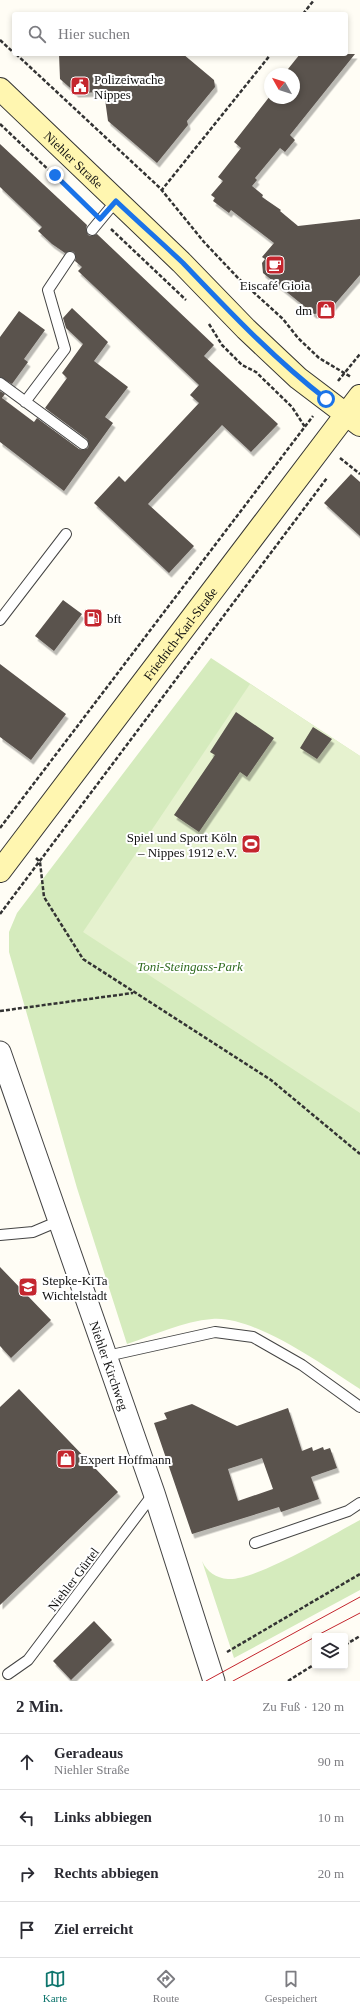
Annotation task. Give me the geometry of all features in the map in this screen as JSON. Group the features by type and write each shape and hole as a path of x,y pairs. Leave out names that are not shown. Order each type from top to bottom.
{"main road":[{"name":"Niehler Straße","path":"0,89 181,262 246,329 298,378 353,420"},
{"name":"Friedrich-Karl-Straße","path":"0,871 353,420 357,388"}],"street":[{"name":"Niehler Kirchweg","path":"0,1052 154,1493 210,1672"}],"lane":[{"path":"92,230 116,201"},
{"path":"25,402 65,349 48,290 70,257"},
{"path":"0,383 83,444"},
{"path":"0,620 66,534"},
{"path":"0,1235 33,1232 59,1221"},
{"path":"107,1356 215,1332 253,1337 302,1365 360,1407"},
{"name":"Niehler Gürtel","path":"8,1674 28,1660 154,1493"},
{"path":"254,1543 348,1511 360,1503"}],"path":[{"path":"305,12 314,0"},
{"path":"0,40 12,50"},
{"path":"18,56 161,191 204,242 239,279 283,319 298,338 319,358 345,372 357,388"},
{"path":"161,191 269,56"},
{"path":"0,124 190,305"},
{"path":"207,321 222,345 242,365 256,372 292,407 304,427"},
{"path":"0,828 360,354"},
{"path":"337,465 346,453"},
{"path":"0,914 332,472"},
{"path":"40,862 44,897 83,959 271,1080 360,1154"},
{"path":"0,1011 133,992"},
{"path":"210,1672 360,1574"},
{"path":"348,1644 360,1636"},
{"path":"288,1681 312,1666"}],"green space":[{"name":"Toni-Steingass-Park","path":"211,658 360,756 360,1389 268,1333 248,1325 229,1320 212,1319 191,1322 127,1344 77,1188 9,952 9,932 17,913"},
{"name":"Spiel und Sport Köln – Nippes 1912 e.V.","path":"250,684 360,756 360,1113 83,932"},
{"path":"360,1520 360,1590 234,1658 202,1561 206,1568 216,1576 228,1579 240,1578 256,1573 294,1556"}],"building":[{"path":"348,54 355,54 290,135 295,140 285,152 280,148 255,178 257,180 252,186 263,195 262,197 281,210 280,211 298,226 360,219 360,275 328,312 314,314 263,273 262,263 265,259 262,257 274,243 231,210 229,213 213,201 215,198 211,195 223,181 218,177 241,148 234,142 264,104 300,104 300,68 289,68 298,56 348,56"},
{"path":"59,56 185,56 214,80 215,87 187,121 188,125 157,163 108,121 104,92 76,93 60,79"},
{"path":"0,144 87,225 86,229 88,235 91,236 97,234 214,345 204,356 278,424 251,452 222,425 148,504 194,546 169,573 94,503 119,476 125,482 199,403 190,395 199,385 78,271 82,267 75,261 76,257 74,252 70,251 65,253 52,244 38,231 42,227 0,187"},
{"path":"72,308 108,342 94,361 128,387 105,417 113,423 64,491 0,442 0,391 5,394 2,398 34,422 37,418 79,449 83,450 88,448 89,444 87,439 45,408 67,378 62,373 83,344 66,328 63,318"},
{"path":"19,311 45,330 24,359 28,362 12,384 0,377 0,337"},
{"path":"351,474 360,482 360,536 324,503"},
{"path":"63,600 82,614 54,651 35,636"},
{"path":"0,664 66,714 31,760 0,737"},
{"path":"236,712 274,738 247,777 240,772 199,832 174,815 215,755 210,752"},
{"path":"313,727 332,739 317,759 300,748"},
{"path":"0,1267 51,1320 11,1358 0,1346"},
{"path":"19,1389 118,1492 0,1605 0,1407"},
{"path":"192,1404 237,1426 288,1408 302,1451 312,1447 313,1451 323,1447 324,1450 330,1448 337,1468 311,1477 319,1499 281,1512 279,1507 192,1534 154,1423 167,1419 164,1413","holes":["262,1458 273,1489 238,1501 228,1469"]},
{"path":"94,1621 112,1640 71,1680 53,1661"}],"tram line":[{"path":"206,1681 360,1597"},
{"path":"322,1633 360,1613"},
{"path":"233,1681 312,1639"}],"place":[{"name":"Polizeiwache Nippes","path":"80,86"},
{"name":"Eiscafé Gioia","path":"275,265"},
{"name":"dm","path":"326,310"},
{"name":"bft","path":"93,618"},
{"name":"Spiel und Sport Köln – Nippes 1912 e.V.","path":"251,844"},
{"name":"Stepke-KiTa Wichtelstadt","path":"28,1287"},
{"name":"Expert Hoffmann","path":"66,1459"}],"route":[{"path":"55,175 100,219 116,201 181,262 246,329 298,378 326,399"}]}
